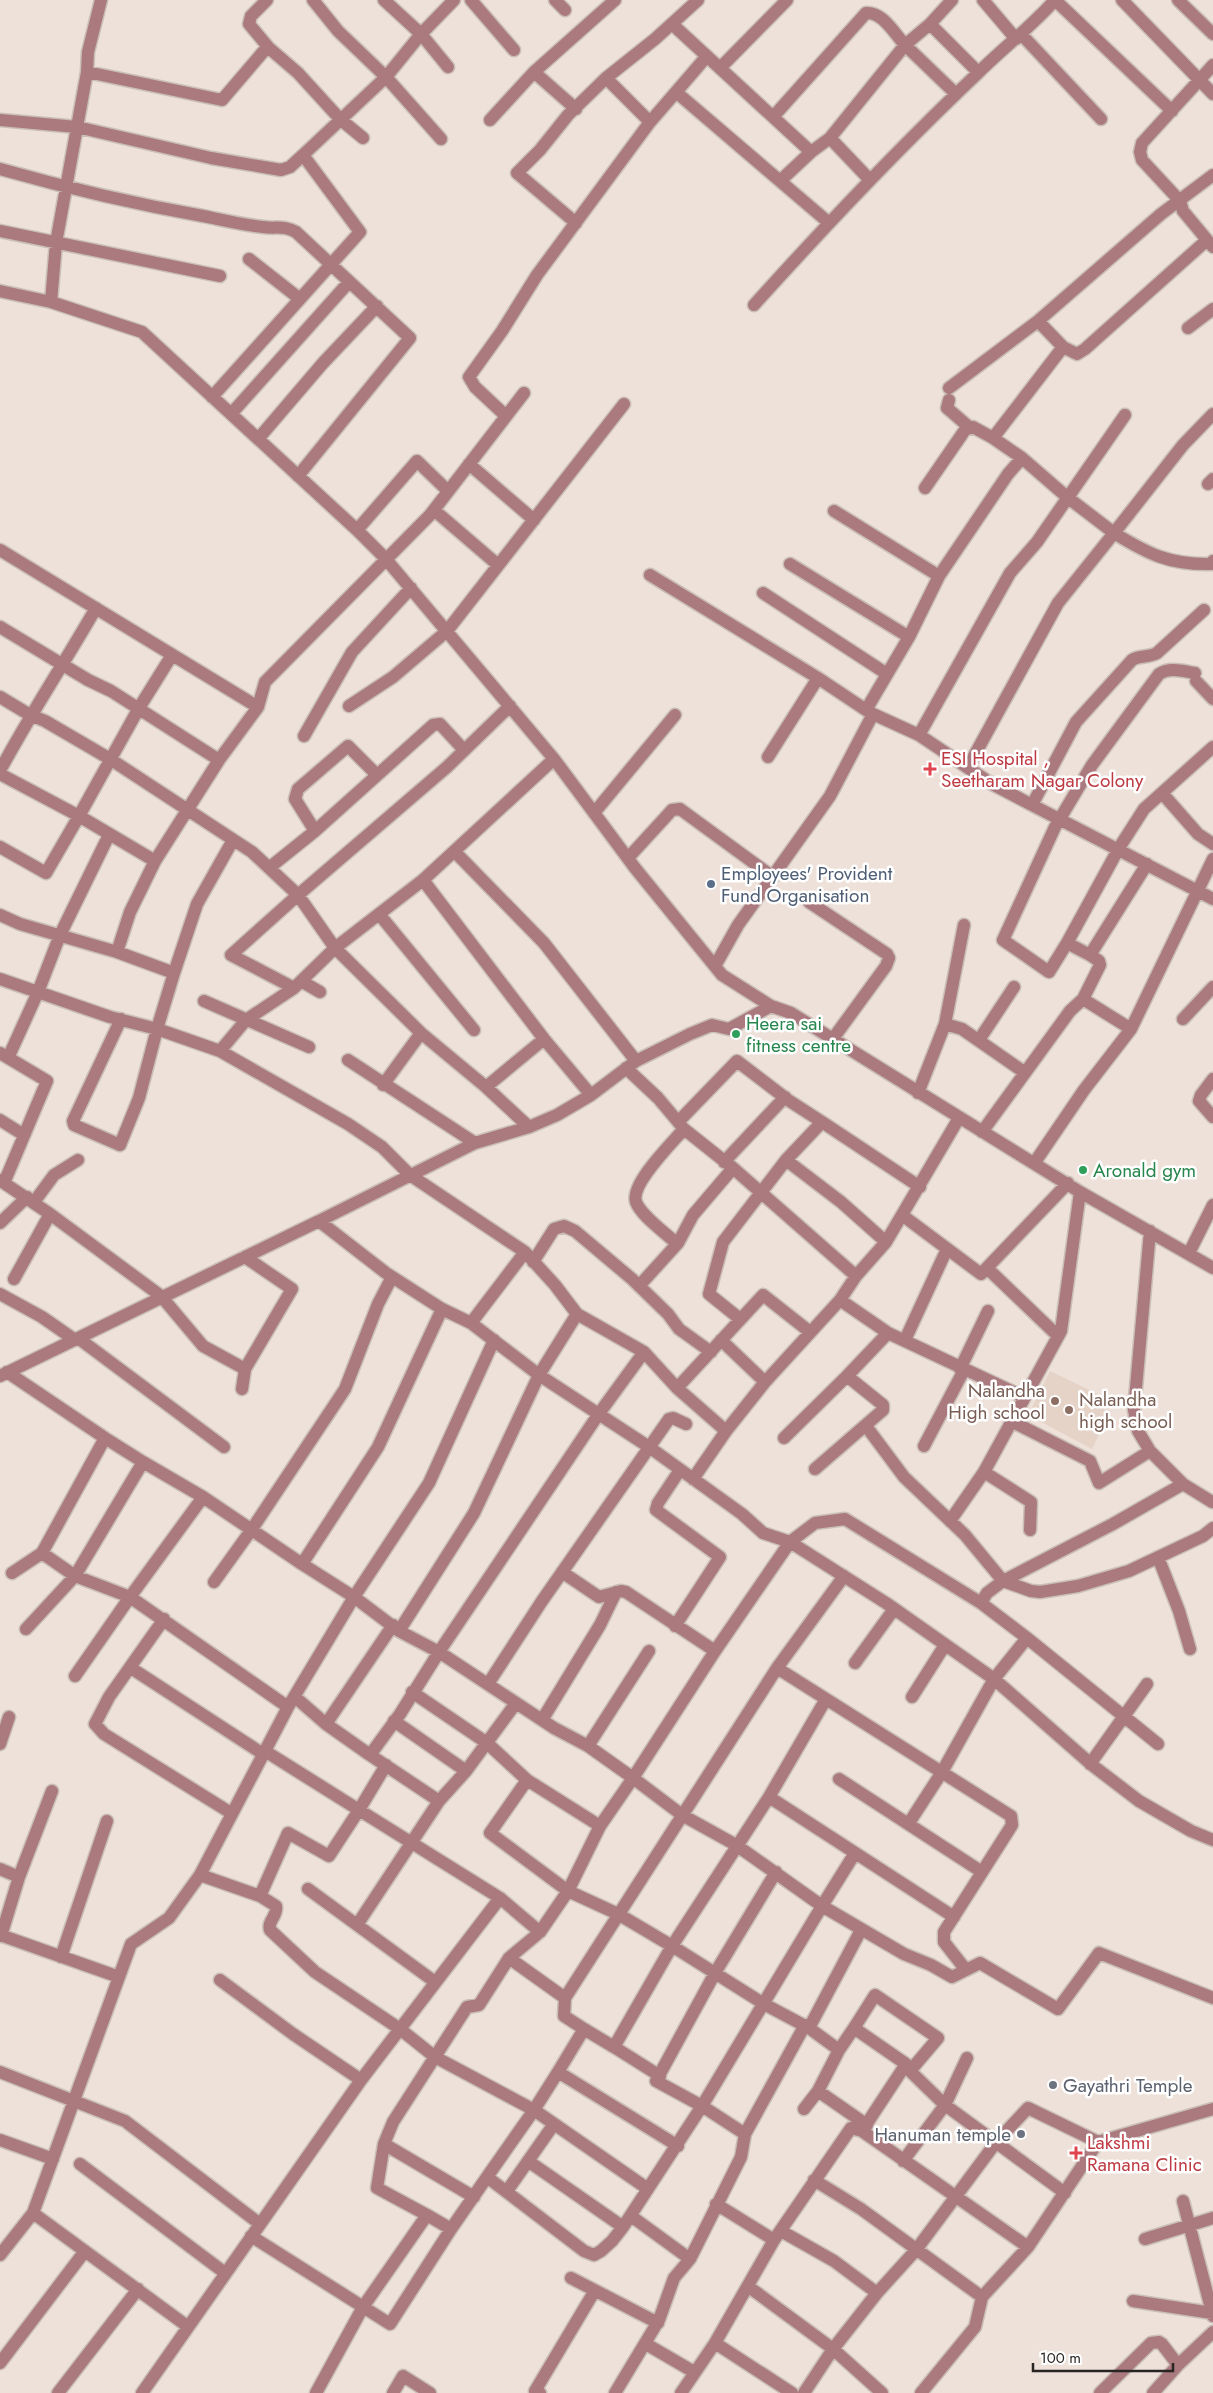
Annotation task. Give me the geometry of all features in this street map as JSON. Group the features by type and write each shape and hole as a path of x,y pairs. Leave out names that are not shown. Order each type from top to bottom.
{"street":[{"path":"51,302 56,244 87,72 88,52 101,0"},
{"path":"267,0 250,16 249,24 269,48 298,73 340,119 363,138"},
{"path":"312,0 338,31 386,77 441,139"},
{"path":"384,0 421,34 448,67"},
{"path":"0,120 77,127 211,158 281,170 290,167 386,77 421,34 454,0"},
{"path":"471,0 514,50"},
{"path":"555,0 565,10"},
{"path":"490,120 534,72 615,0"},
{"path":"576,223 517,173 606,78 698,0"},
{"path":"720,68 787,0"},
{"path":"780,181 810,152 830,138 904,45 930,24 952,0"},
{"path":"983,0 1101,119"},
{"path":"1122,0 1213,94"},
{"path":"1178,0 1213,34"},
{"path":"754,305 828,222 978,72 1018,37 1052,1 1172,111"},
{"path":"773,117 866,13 874,12 882,18 904,45 956,94"},
{"path":"672,24 810,152"},
{"path":"930,24 978,72"},
{"path":"87,72 222,100 263,52 269,48"},
{"path":"506,416 475,387 469,377 538,275 650,122 707,56"},
{"path":"1038,321 1063,347 1077,354 1210,243 1183,211 1180,201 1142,160 1140,152 1142,143 1213,65"},
{"path":"534,72 576,109"},
{"path":"606,78 650,122"},
{"path":"676,92 828,222"},
{"path":"830,138 870,180"},
{"path":"212,397 360,232 303,155"},
{"path":"0,169 66,188 265,228 281,226 289,228 296,232 330,266 377,306 410,338 298,476"},
{"path":"1212,564 1189,565 1168,561 1140,550 1066,497 1022,458 993,438 973,427 969,427 947,408 949,394 1038,321 1161,214 1213,174"},
{"path":"0,231 56,244 220,276"},
{"path":"249,259 300,299"},
{"path":"231,414 350,282"},
{"path":"0,291 51,302 142,332 357,530 411,588 554,758 628,858 722,975 772,1006 790,1013 982,1132 1035,1162 1038,1167 1213,1268"},
{"path":"258,439 323,363 377,306"},
{"path":"1188,328 1213,309"},
{"path":"993,438 1063,347"},
{"path":"117,952 130,912 155,862 219,760 258,707 265,682 434,510 524,393"},
{"path":"349,706 393,677 447,631 624,404"},
{"path":"968,767 1058,603 1183,445 1213,414"},
{"path":"919,735 1010,573 1037,542 1066,497 1125,416"},
{"path":"925,488 969,427"},
{"path":"715,966 738,925 830,796 887,674 909,637 939,576 1008,474 1022,458"},
{"path":"357,530 417,461 448,491"},
{"path":"469,464 534,520"},
{"path":"434,510 498,565"},
{"path":"834,511 939,576"},
{"path":"0,550 258,707"},
{"path":"790,564 909,637"},
{"path":"650,575 870,712 919,735 992,784 1119,848 1213,899"},
{"path":"304,736 355,648 411,588"},
{"path":"763,593 887,674"},
{"path":"96,608 64,664 30,715 0,770 155,862"},
{"path":"1032,805 1076,722 1132,660 1136,657 1148,658 1157,653 1204,610"},
{"path":"0,628 64,664 88,680 111,691 219,760"},
{"path":"0,848 46,873 139,708 172,655"},
{"path":"1213,699 1195,677 1175,670 1165,670 1159,674 1092,765 1061,818 1003,940 1048,972 1067,943 1119,848 1144,809 1213,747"},
{"path":"768,757 818,678"},
{"path":"0,697 30,715 46,721 110,759 252,852 298,895 336,948 421,1033 486,1087 529,1127"},
{"path":"320,992 231,955 464,750 510,706"},
{"path":"594,813 675,715"},
{"path":"269,868 437,723 464,750"},
{"path":"315,830 295,799 298,789 348,746 377,774"},
{"path":"220,1051 246,1020 298,984 336,948 423,880 554,758"},
{"path":"1162,793 1198,834 1213,844"},
{"path":"628,858 672,810 680,809 773,877"},
{"path":"109,835 60,935 38,992 4,1055 47,1082 2,1181 161,1296 203,1346 245,1369"},
{"path":"121,1019 72,1122 117,1146 121,1144 139,1098 157,1029 197,904 234,840"},
{"path":"454,852 544,943 631,1064 681,1126 729,1165 856,1276"},
{"path":"1035,1162 1084,1090 1131,1030 1213,860"},
{"path":"1090,955 1147,864"},
{"path":"423,880 544,1040 591,1095"},
{"path":"809,902 887,954 889,958 886,966 832,1040"},
{"path":"379,914 474,1030"},
{"path":"0,915 20,924 117,952 174,973"},
{"path":"918,1093 945,1024 964,925"},
{"path":"982,1132 1070,1011 1084,999 1100,965 1099,961 1090,955 1067,943"},
{"path":"0,978 220,1051 348,1124 382,1147 410,1175 529,1257 555,1285 577,1314 644,1352 677,1388 726,1431"},
{"path":"979,1040 1014,987"},
{"path":"1183,1020 1213,987"},
{"path":"1084,999 1131,1030"},
{"path":"204,1002 310,1047"},
{"path":"3,1374 161,1296 246,1257 475,1143 529,1127 591,1095 631,1064 690,1034 712,1026 728,1029 772,1006"},
{"path":"945,1024 962,1029 1024,1072"},
{"path":"383,1085 421,1033"},
{"path":"486,1087 544,1040"},
{"path":"348,1060 383,1085 475,1143"},
{"path":"676,1244 644,1212 636,1202 635,1194 641,1180 681,1126 737,1061 785,1098 920,1187"},
{"path":"1213,1079 1201,1095 1199,1101 1213,1117"},
{"path":"639,1286 676,1244 693,1215 729,1165 785,1098"},
{"path":"693,1479 726,1431 765,1382 840,1300 856,1276 886,1242 959,1118"},
{"path":"0,1120 24,1135"},
{"path":"740,1319 710,1296 709,1292 723,1242 786,1160 822,1122"},
{"path":"0,1223 30,1200 54,1175 78,1160"},
{"path":"786,1160 841,1202 886,1242"},
{"path":"902,1215 981,1274 1068,1184"},
{"path":"950,1521 984,1472 1061,1331 1080,1192"},
{"path":"1189,1253 1213,1205"},
{"path":"14,1279 50,1214"},
{"path":"319,1221 392,1277 442,1309 471,1323 539,1375 649,1447 742,1514 763,1533 790,1542 946,1645 994,1679 1090,1764 1139,1801 1191,1831 1213,1840"},
{"path":"471,1323 554,1229 564,1226 574,1231 639,1286 668,1314 679,1329 711,1352"},
{"path":"1150,1231 1134,1410 1138,1431 1150,1451 1183,1484 1212,1501"},
{"path":"905,1340 949,1250"},
{"path":"242,1389 245,1369 292,1288 246,1257"},
{"path":"987,1268 1058,1336"},
{"path":"214,1582 252,1529 345,1389 378,1304 392,1277"},
{"path":"0,1294 77,1339 224,1447"},
{"path":"677,1388 763,1295 810,1332"},
{"path":"840,1300 888,1333 1024,1398"},
{"path":"302,1564 378,1447 442,1309"},
{"path":"924,1446 988,1312"},
{"path":"326,1724 396,1628 474,1513 539,1375 577,1314"},
{"path":"784,1438 888,1333"},
{"path":"0,2255 33,2213 131,1944 169,1918 200,1875 291,1702 354,1597 429,1483 494,1340"},
{"path":"721,1340 765,1382"},
{"path":"370,1755 598,1415 644,1352"},
{"path":"3,1374 252,1529 354,1597 396,1628 439,1652 554,1728 588,1746 682,1815 736,1845 822,1906 861,1930 952,1977 980,1963 1058,2009 1098,1953 1213,1998"},
{"path":"814,1469 883,1410 883,1405 847,1376"},
{"path":"488,1684 562,1572 669,1419 677,1419 686,1424"},
{"path":"1011,1421 1090,1461 1099,1484 1150,1451"},
{"path":"866,1426 904,1476 965,1535 1002,1581 1035,1592 1069,1588 1129,1571 1203,1536 1213,1528"},
{"path":"12,1573 42,1553 105,1438"},
{"path":"26,1629 75,1576 143,1462"},
{"path":"674,1626 720,1557 656,1510 658,1503 680,1470"},
{"path":"984,1472 1031,1502 1030,1530"},
{"path":"981,1603 987,1593 1002,1581 1112,1524 1183,1484"},
{"path":"75,1676 202,1497"},
{"path":"451,2229 377,2188 384,2144 393,2122 467,2007 479,2005 509,1958 540,1932 568,1891 600,1826 715,1651 790,1542 815,1523 845,1519 981,1603 1158,1744"},
{"path":"42,1553 75,1576 130,1597 326,1724 439,1802"},
{"path":"1158,1557 1179,1610 1190,1649"},
{"path":"562,1572 594,1595 602,1597 616,1592 626,1592 674,1626 715,1651"},
{"path":"660,2076 564,2016 565,1998 777,1668 844,1576"},
{"path":"542,1720 600,1625 616,1592"},
{"path":"855,1663 894,1609"},
{"path":"164,1619 109,1697 95,1724 104,1734 232,1813"},
{"path":"909,1823 942,1772 994,1679 1027,1638"},
{"path":"912,1697 946,1645"},
{"path":"588,1746 649,1651"},
{"path":"131,1668 264,1753 413,1842 500,1898 540,1932"},
{"path":"777,1668 1013,1819 1012,1825 944,1932 944,1942 966,1970"},
{"path":"1090,1764 1147,1684"},
{"path":"412,1692 487,1743 527,1780 600,1826"},
{"path":"614,2047 672,1946 769,1797 826,1699"},
{"path":"357,1925 439,1802 466,1771 516,1703"},
{"path":"0,1744 9,1718"},
{"path":"394,1721 466,1771"},
{"path":"260,1896 288,1833 329,1856 386,1765"},
{"path":"527,1780 490,1833 568,1891 618,1914 764,2004 807,2026 839,2050"},
{"path":"838,1780 909,1823 982,1872"},
{"path":"52,1792 19,1877 1,1936 119,1977"},
{"path":"769,1797 954,1917"},
{"path":"61,1957 107,1822"},
{"path":"487,2177 584,2251 594,2255 601,2251 612,2241 627,2221 678,2146 855,1853"},
{"path":"0,1870 19,1877"},
{"path":"745,2134 702,2106 656,2081 715,1973 776,1872"},
{"path":"200,1875 260,1896 276,1906 276,1913 269,1927 314,1972 400,2029 435,2057 534,2110 648,2189"},
{"path":"308,1889 435,1982"},
{"path":"142,2393 187,2326 361,2080 500,1898"},
{"path":"615,2393 658,2323 674,2278 690,2259 741,2157 745,2134 861,1930"},
{"path":"509,1958 565,1998"},
{"path":"220,1980 292,2034 361,2080"},
{"path":"804,2109 818,2091 839,2050 875,1996 938,2038 908,2068 864,2128"},
{"path":"854,2028 908,2068 945,2105 997,2141 1065,2193"},
{"path":"251,2236 390,2324 451,2229 534,2110 584,2029"},
{"path":"903,2161 945,2105 967,2058"},
{"path":"0,2072 125,2121 260,2224"},
{"path":"558,2072 678,2146"},
{"path":"818,2091 903,2161 1028,2247"},
{"path":"804,2393 833,2349 877,2293 916,2250 997,2141 1028,2108 1098,2142"},
{"path":"921,2393 975,2327 982,2297 1028,2247 1098,2142 1213,2109"},
{"path":"507,2191 554,2124"},
{"path":"681,2393 715,2343 749,2287 777,2235 814,2180 851,2128 864,2128"},
{"path":"0,2140 53,2159"},
{"path":"384,2144 474,2197"},
{"path":"528,2161 690,2259"},
{"path":"80,2164 225,2273"},
{"path":"814,2180 861,2209 982,2297"},
{"path":"1133,2302 1213,2314 1183,2200"},
{"path":"716,2204 834,2261 877,2293"},
{"path":"33,2213 187,2326"},
{"path":"319,2392 363,2307 427,2216"},
{"path":"1145,2239 1213,2218"},
{"path":"0,2363 85,2251"},
{"path":"571,2278 594,2292 658,2323"},
{"path":"749,2287 833,2349 882,2393"},
{"path":"58,2393 138,2289"},
{"path":"536,2392 594,2292"},
{"path":"1153,2393 1178,2365 1213,2332"},
{"path":"1100,2393 1151,2343 1159,2342 1162,2344 1178,2365"},
{"path":"715,2343 792,2393"},
{"path":"646,2344 694,2372"},
{"path":"393,2393 404,2376 430,2393"}],"shaded area":[{"name":"Nalandha high school","path":"1050,1371 1110,1400 1104,1409 1111,1411 1092,1449 1028,1415"}],"place":[{"name":"ESI Hospital , Seetharam Nagar Colony","path":"930,769"},
{"name":"Employees' Provident Fund Organisation","path":"711,884"},
{"name":"Heera sai fitness centre","path":"736,1034"},
{"name":"Aronald gym","path":"1083,1170"},
{"name":"Nalandha High school","path":"1055,1401"},
{"name":"Nalandha high school","path":"1069,1410"},
{"name":"Gayathri Temple","path":"1053,2085"},
{"name":"Hanuman temple","path":"1021,2134"},
{"name":"Lakshmi Ramana Clinic","path":"1076,2153"}]}
